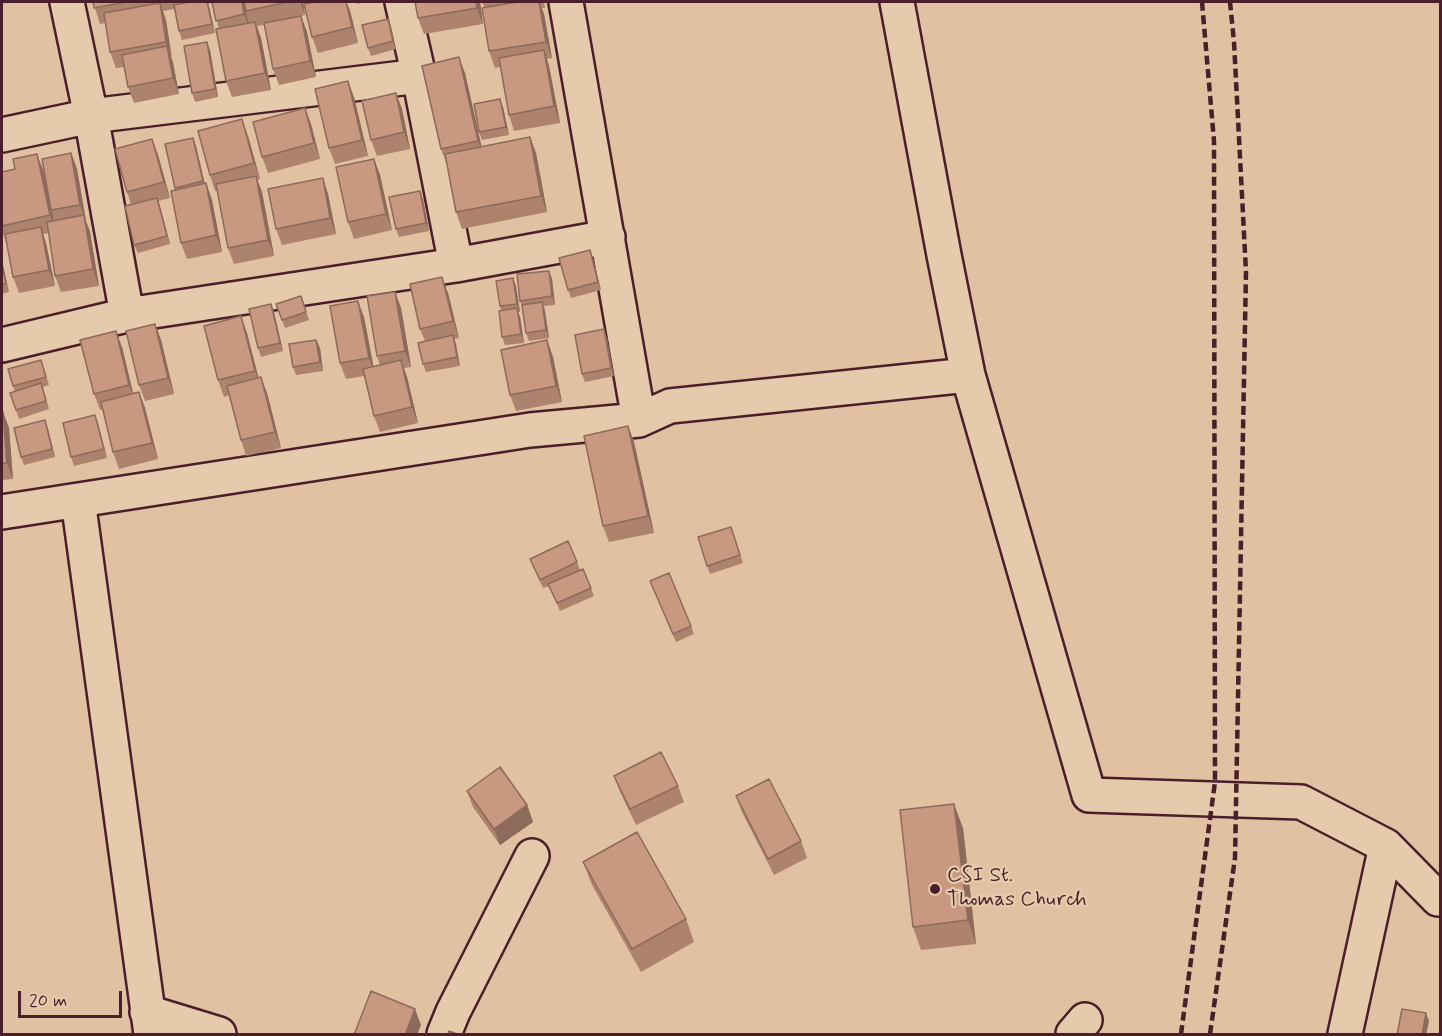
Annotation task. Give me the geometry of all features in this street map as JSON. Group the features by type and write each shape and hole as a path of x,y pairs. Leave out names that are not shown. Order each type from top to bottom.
{"street":[{"path":"67,2 91,116 127,315"},
{"path":"402,2 456,265"},
{"path":"566,2 639,420"},
{"path":"897,2 944,255 969,375 1089,795 1301,802 1386,846 1440,899"},
{"path":"2,135 91,116 419,76"},
{"path":"2,345 127,315 456,265 608,237"},
{"path":"2,512 519,432 639,420 670,406 969,375"},
{"path":"78,500 149,1023 219,1035"},
{"path":"1345,1035 1386,846"},
{"path":"444,1035 453,1012 532,856"},
{"path":"1073,1035 1085,1020 1083,1035"}],"building":[{"path":"93,2 126,2 94,8"},
{"path":"207,2 212,24 179,31 174,5"},
{"path":"212,2 242,2 244,14 216,21"},
{"path":"244,2 287,2 246,11"},
{"path":"346,2 352,27 312,37 304,4"},
{"path":"415,2 476,2 477,8 418,18"},
{"path":"517,2 539,2 546,42 489,51 482,8"},
{"path":"160,3 166,42 110,52 104,13"},
{"path":"301,16 310,61 273,69 264,23"},
{"path":"388,19 393,41 368,48 362,25"},
{"path":"255,22 265,73 226,81 216,29"},
{"path":"207,42 215,89 192,93 184,46"},
{"path":"167,46 173,78 128,87 122,55"},
{"path":"544,50 554,106 509,115 499,58"},
{"path":"459,57 478,141 441,149 422,66"},
{"path":"348,81 362,140 329,148 315,89"},
{"path":"396,93 404,132 371,140 362,101"},
{"path":"500,99 506,127 479,132 474,104"},
{"path":"305,108 314,143 262,157 253,122"},
{"path":"242,119 254,163 210,175 198,131"},
{"path":"530,137 541,196 456,212 445,154"},
{"path":"193,138 203,181 175,188 165,144"},
{"path":"152,139 164,182 127,192 115,149"},
{"path":"71,153 80,205 51,210 42,159"},
{"path":"37,154 50,215 2,226 2,172 15,169 13,159"},
{"path":"374,159 386,214 348,222 336,167"},
{"path":"256,176 268,240 228,248 216,184"},
{"path":"323,178 330,218 276,229 268,189"},
{"path":"206,183 216,235 181,243 171,191"},
{"path":"420,191 426,223 396,229 389,197"},
{"path":"157,198 167,236 134,245 125,206"},
{"path":"84,215 93,269 55,276 47,222"},
{"path":"41,227 49,270 13,277 5,234"},
{"path":"590,250 598,282 568,290 559,258"},
{"path":"2,265 6,283 2,285"},
{"path":"549,271 552,296 520,301 517,274"},
{"path":"442,277 453,321 420,329 410,284"},
{"path":"513,278 517,304 500,306 496,281"},
{"path":"395,292 405,351 377,356 367,296"},
{"path":"301,296 306,312 282,320 276,304"},
{"path":"358,301 369,358 340,363 330,306"},
{"path":"542,302 546,330 526,333 522,305"},
{"path":"271,304 280,343 258,348 249,309"},
{"path":"517,308 521,334 502,337 499,311"},
{"path":"241,316 255,371 218,380 204,326"},
{"path":"155,324 168,378 139,385 126,331"},
{"path":"604,329 611,368 582,374 575,335"},
{"path":"116,331 129,385 94,394 80,340"},
{"path":"453,335 457,357 423,364 418,343"},
{"path":"316,340 320,362 293,367 289,344"},
{"path":"547,340 556,386 510,395 501,350"},
{"path":"41,360 46,377 13,386 8,369"},
{"path":"401,360 412,407 374,416 363,369"},
{"path":"261,377 275,432 241,440 227,386"},
{"path":"41,383 46,401 16,410 10,393"},
{"path":"139,392 152,443 113,452 101,402"},
{"path":"3,412 7,463 2,463"},
{"path":"95,415 104,449 71,457 63,423"},
{"path":"45,420 52,449 21,457 14,428"},
{"path":"628,426 648,516 603,526 584,436"},
{"path":"731,527 740,555 707,566 698,537"},
{"path":"568,541 577,562 540,580 530,559"},
{"path":"583,569 591,588 557,603 548,584"},
{"path":"669,573 691,626 673,634 650,581"},
{"path":"661,752 678,786 630,809 614,776"},
{"path":"500,767 527,805 494,829 467,791"},
{"path":"769,779 801,841 768,859 736,796"},
{"path":"954,804 968,920 913,927 900,810"},
{"path":"637,832 686,919 632,949 583,862"},
{"path":"371,991 415,1009 405,1035 354,1035"},
{"path":"1402,1009 1426,1013 1422,1035 1397,1035"},
{"path":"449,1031 460,1035 448,1035"}],"railway":[{"path":"1181,1034 1215,782 1214,141 1202,2"},
{"path":"1210,1034 1235,858 1246,272 1230,2"}],"place":[{"name":"CSI St. Thomas Church","path":"935,889"}]}
